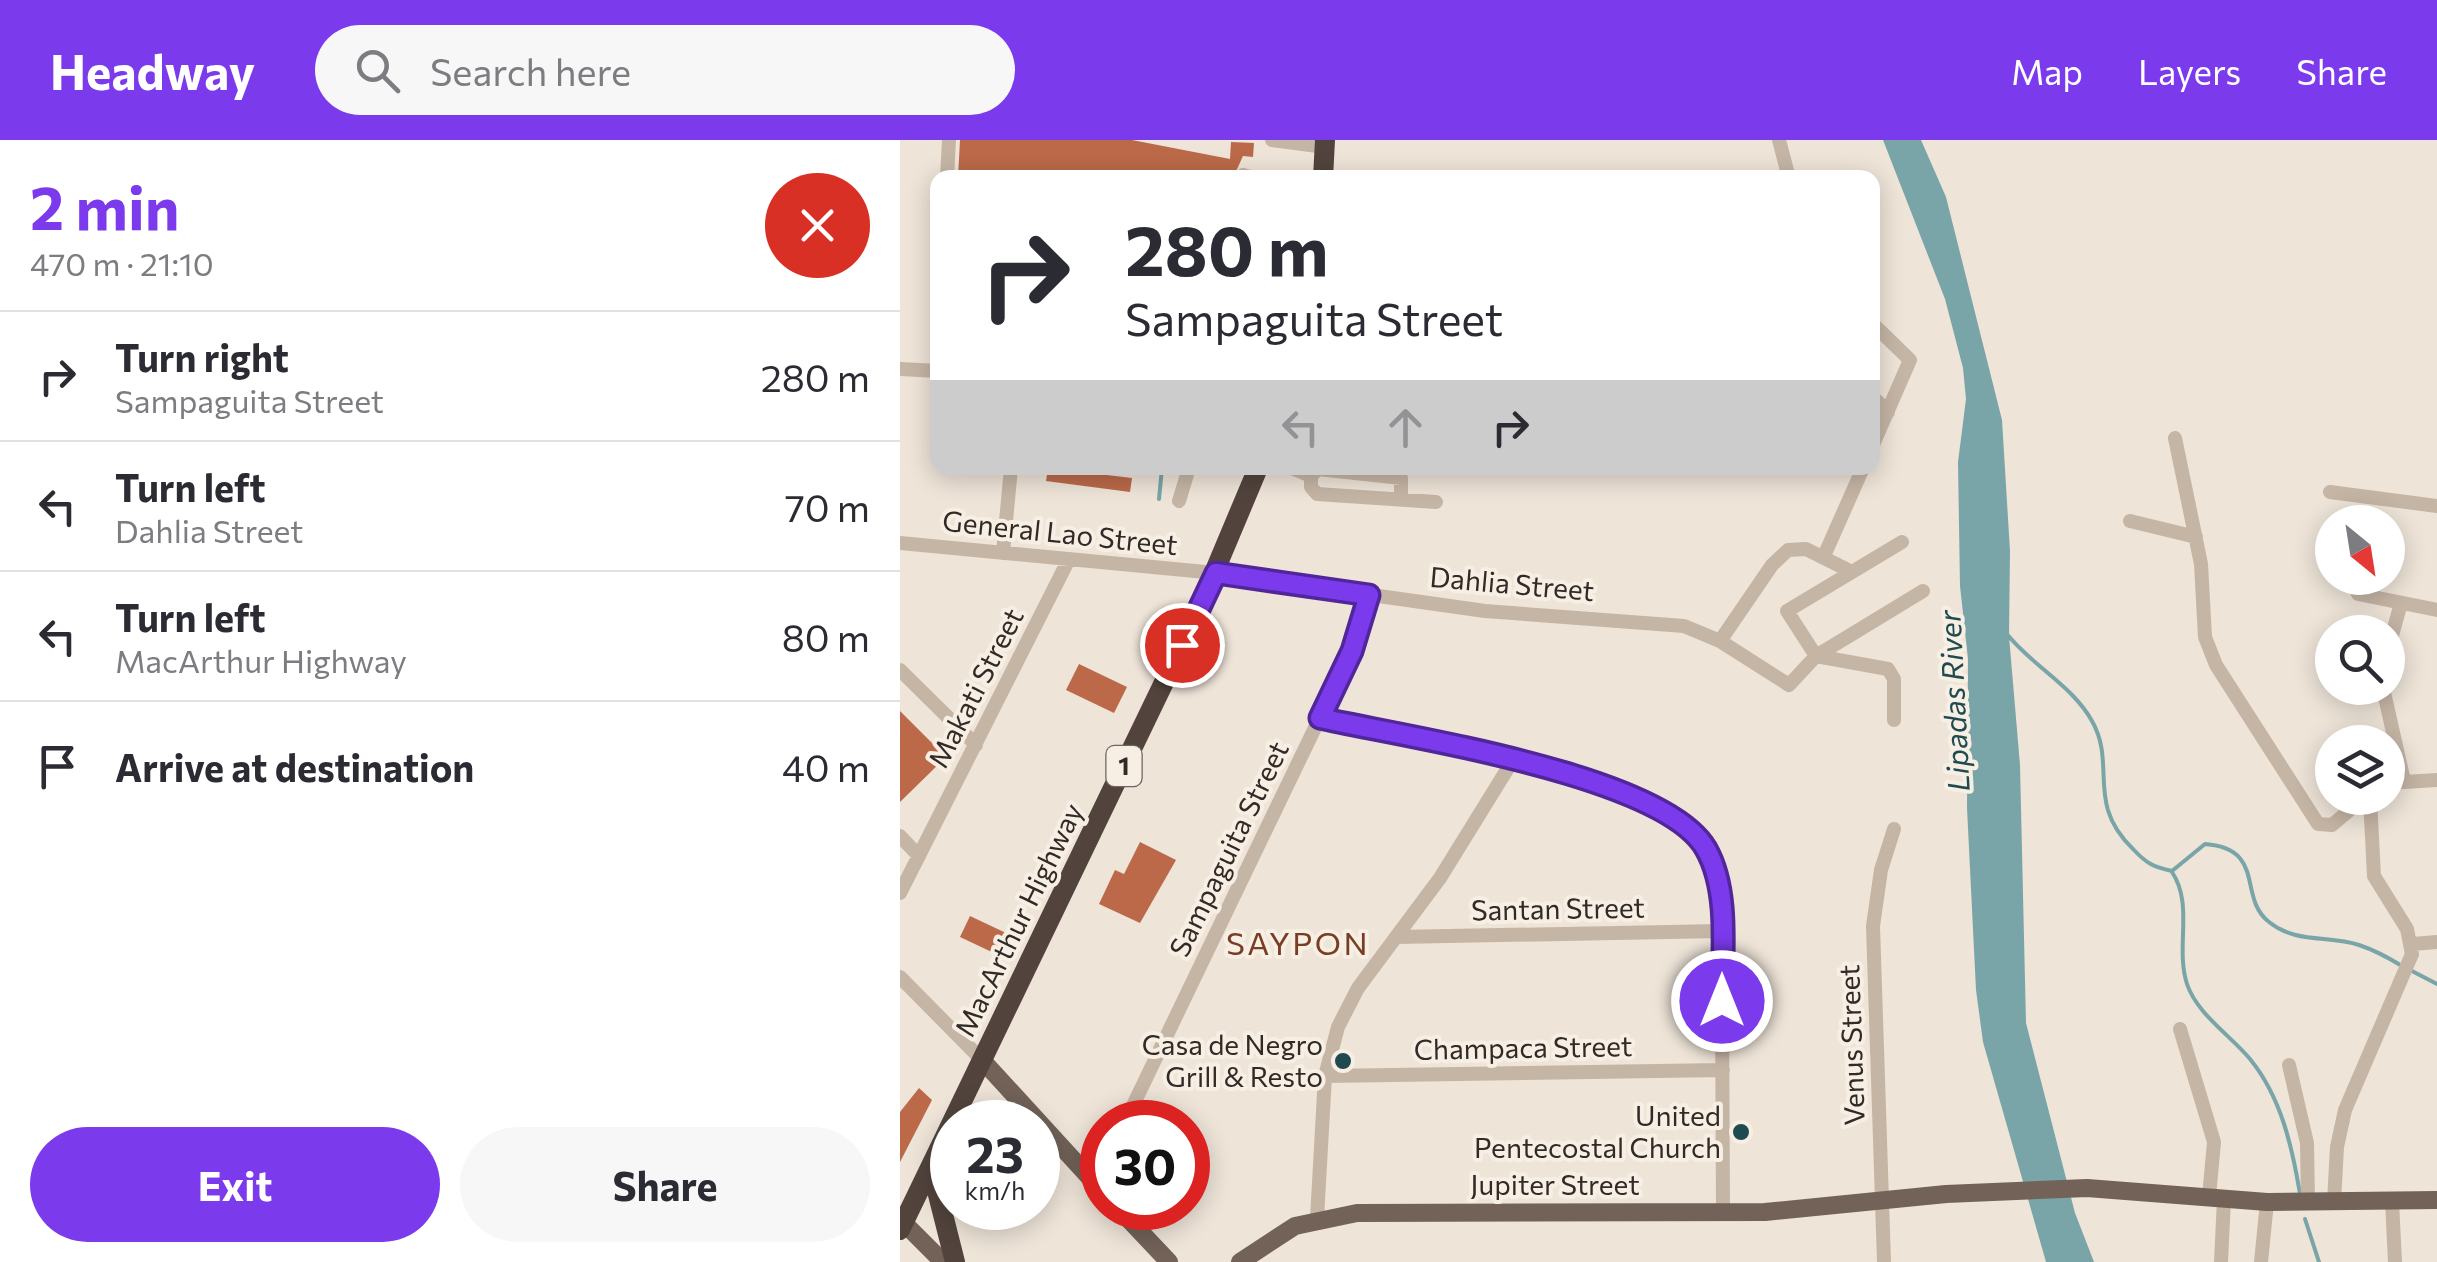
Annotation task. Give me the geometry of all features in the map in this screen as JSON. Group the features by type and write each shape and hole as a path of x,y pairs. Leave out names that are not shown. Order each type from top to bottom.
{"highway":[{"path":"1323,170 1325,144"},
{"name":"MacArthur Highway","path":"963,1100 1216,573 1255,475"},
{"name":"MacArthur Highway","path":"901,1224 930,1169"},
{"path":"947,1230 955,1262"}],"main road":[{"path":"982,1060 1080,1160"},
{"name":"Jupiter Street","path":"1240,1262 1274,1236 1317,1218 1356,1213 1723,1212 1983,1191 2088,1188 2267,1202 2437,1200"},
{"path":"901,1224 943,1262"},
{"path":"1139,1230 1169,1262"}],"street":[{"path":"947,170 949,140"},
{"path":"1272,140 1325,144"},
{"path":"1778,140 1786,170"},
{"path":"1880,331 1910,360 1880,430"},
{"path":"900,369 930,371"},
{"path":"1880,404 1888,412"},
{"path":"2175,438 2205,592 2205,637 2225,680 2318,824 2332,826 2346,815"},
{"path":"1003,552 1011,475"},
{"path":"1179,501 1187,475"},
{"path":"1373,475 1400,478 1401,500"},
{"path":"1824,556 1860,475"},
{"path":"1311,476 1311,487 1317,494 1436,502"},
{"path":"2330,492 2437,506"},
{"path":"2130,521 2196,537"},
{"name":"General Lao Street","path":"900,542 1216,573"},
{"path":"1894,720 1894,680 1888,668 1816,656 1787,611 1902,542"},
{"path":"1720,641 1780,555 1797,548 1824,556 1852,572"},
{"name":"Makati Street","path":"900,894 1069,559"},
{"name":"Dahlia Street","path":"1216,573 1485,611 1662,623 1701,630 1789,685 1816,656"},
{"path":"1816,656 1923,591"},
{"name":"Sampaguita Street","path":"1135,1100 1352,651 1369,595"},
{"path":"2363,595 2437,610"},
{"path":"2398,615 2401,603"},
{"path":"900,670 976,745"},
{"path":"1320,718 1513,760 1635,796 1684,823 1708,852 1722,931 1723,1212"},
{"path":"1317,1218 1324,1076 1348,1006 1440,878 1513,760"},
{"path":"2405,781 2437,780"},
{"path":"2334,1202 2337,1147 2345,1110 2407,968 2412,944 2374,876 2369,815"},
{"name":"Venus Street","path":"1884,1262 1873,926 1881,870 1894,829"},
{"path":"900,836 919,856"},
{"name":"Santan Street","path":"1396,936 1722,931"},
{"path":"2412,944 2437,942"},
{"path":"900,977 982,1060"},
{"path":"2180,1029 2214,1142 2222,1262"},
{"path":"2289,1064 2307,1142 2308,1201"},
{"name":"Champaca Street","path":"1324,1076 1722,1070"},
{"path":"2392,1200 2395,1262"},
{"path":"2260,1262 2267,1202"}],"water":[{"path":"1883,140 1921,140 1946,197 2002,420 2010,551 2009,636 2020,765 2026,1023 2075,1213 2094,1262 2046,1262 1983,1042 1976,990 1967,808 1968,659 1960,586 1958,462 1966,399 1963,368 1945,299"}],"building":[{"path":"960,140 1132,140 1230,159 1231,142 1254,143 1253,157 1243,156 1237,170 958,170"},
{"path":"1047,475 1132,478 1130,492 1046,481"},
{"path":"1079,664 1127,687 1114,713 1066,690"},
{"path":"900,711 946,757 900,802"},
{"path":"1140,842 1176,860 1140,923 1099,904 1115,870 1124,874"},
{"path":"970,916 1006,933 996,954 960,937"},
{"path":"919,1088 932,1100 900,1162 900,1112"}],"waterway":[{"path":"1159,499 1161,475"},
{"path":"2006,633 2074,697 2092,721 2099,737 2110,816 2118,832 2142,858 2172,871 2205,844 2224,848 2244,864 2260,912 2279,929 2359,945 2402,966"},
{"path":"2172,872 2182,898 2187,984 2198,1005 2250,1059 2270,1089 2289,1140 2300,1194"},
{"path":"2410,970 2437,984"},
{"path":"2305,1219 2319,1262"}],"place":[{"name":"Casa de Negro Grill & Resto","path":"1343,1061"},
{"name":"United Pentecostal Church","path":"1741,1132"}],"district":[{"name":"SAYPON","path":"1298,944"}],"route":[{"path":"1182,645 1216,573 1369,595 1352,651 1320,718 1513,760 1621,791 1648,801 1684,823 1708,852 1714,870 1722,931 1722,1001"}],"water label":[{"name":"Lipadas River","path":"1955,701"}]}
